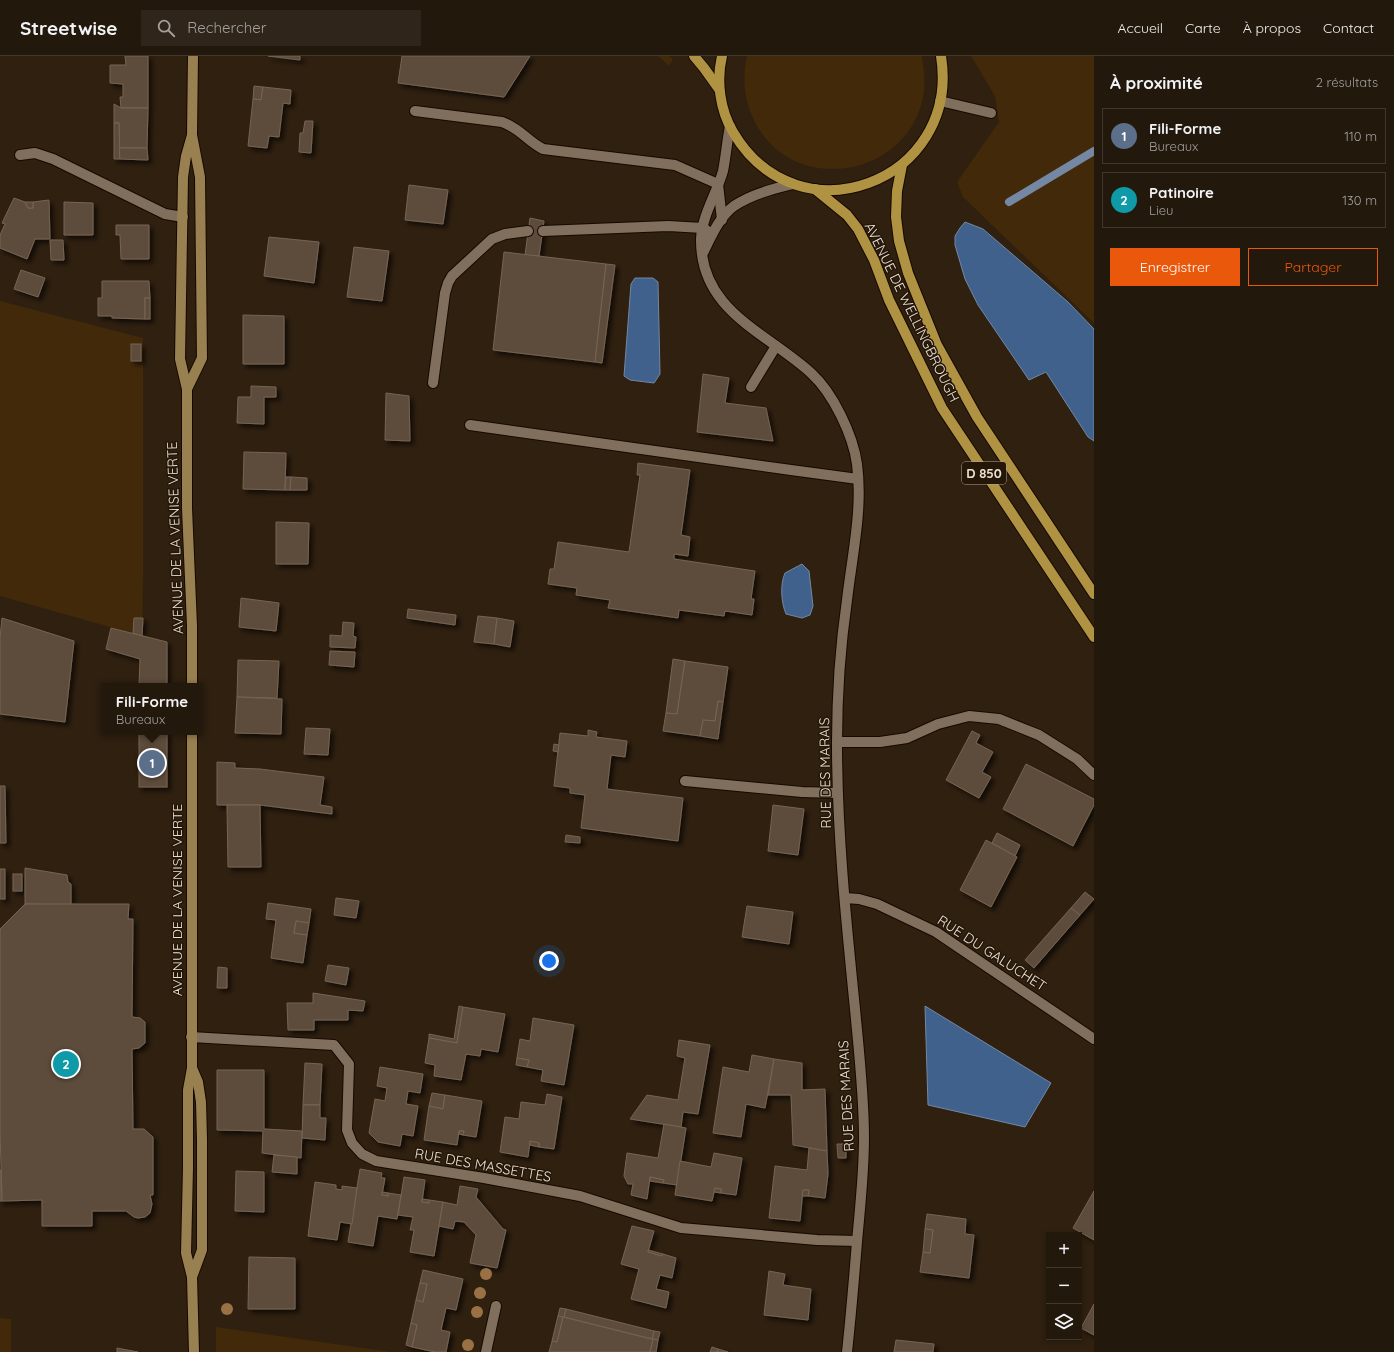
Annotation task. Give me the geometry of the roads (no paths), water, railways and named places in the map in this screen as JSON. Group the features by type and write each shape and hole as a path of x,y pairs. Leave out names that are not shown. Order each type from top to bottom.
{"main road":[{"name":"AVENUE DE LA VENISE VERTE","path":"186,389 202,358 200,177 192,135 193,56"},
{"path":"694,56 719,89"},
{"path":"722,56 719,89 723,108 730,126 741,145 756,161 773,174 793,184 815,189 838,190 861,186 883,178 902,165 919,147 933,125 940,101 943,79 941,56"},
{"name":"AVENUE DE LA VENISE VERTE","path":"192,135 186,156 183,177 180,359 186,389 187,508 192,626 192,683"},
{"name":"AVENUE DE WELLINGBROUGH","path":"902,165 897,197 896,217 899,241 908,273 937,345 977,417 1094,594"},
{"name":"AVENUE DE WELLINGBROUGH","path":"815,189 847,215 858,229 874,260 889,300 942,408 1094,637"},
{"name":"AVENUE DE LA VENISE VERTE","path":"192,735 192,1068 188,1090 186,1253 192,1277 194,1352"},
{"name":"AVENUE DE LA VENISE VERTE","path":"192,1068 198,1082 201,1102 202,1140 202,1250 192,1277"}],"street":[{"path":"940,101 991,113"},
{"path":"415,111 502,122 512,125 535,145 543,149 675,165 718,184 722,220"},
{"name":"RUE DES MARAIS","path":"730,126 723,170 703,228 701,241 704,263 708,277 714,291 735,316 814,375 832,398 852,440 857,463 858,513 843,627 838,692 837,742 837,793 861,1067 864,1138 862,1186 848,1352"},
{"path":"20,155 35,153 53,159 165,214 183,217"},
{"path":"703,253 712,234 733,207 751,197 793,184"},
{"path":"543,231 668,226 703,228 712,234"},
{"path":"433,383 445,293 452,276 492,239 505,234 528,231"},
{"path":"751,386 776,346"},
{"path":"470,425 858,478"},
{"path":"837,742 880,742 907,738 938,724 969,716 999,719 1039,735 1077,759 1094,775"},
{"path":"685,781 802,792 837,793"},
{"name":"RUE DU GALUCHET","path":"845,898 860,899 877,904 936,932 1094,1038"},
{"name":"RUE DES MASSETTES","path":"191,1037 334,1045 350,1064 347,1130 352,1144 362,1154 376,1161 484,1178 580,1196 681,1228 817,1240 857,1241"},
{"path":"486,1352 496,1306"}],"water":[{"path":"965,222 983,229 1068,302 1094,329 1094,441 1088,437 1046,372 1029,380 978,305 965,279 955,245 955,236"},
{"path":"635,278 653,278 658,282 660,374 654,383 630,380 624,376 631,284"},
{"path":"802,564 809,571 813,606 810,615 802,618 786,614 783,604 782,582 785,573"},
{"path":"925,1006 1051,1083 1025,1127 928,1105"}],"waterway":[{"path":"1009,202 1094,151"}],"place":[{"name":"Fili-Forme","path":"152,763"},
{"name":"Patinoire","path":"66,1064"}]}
